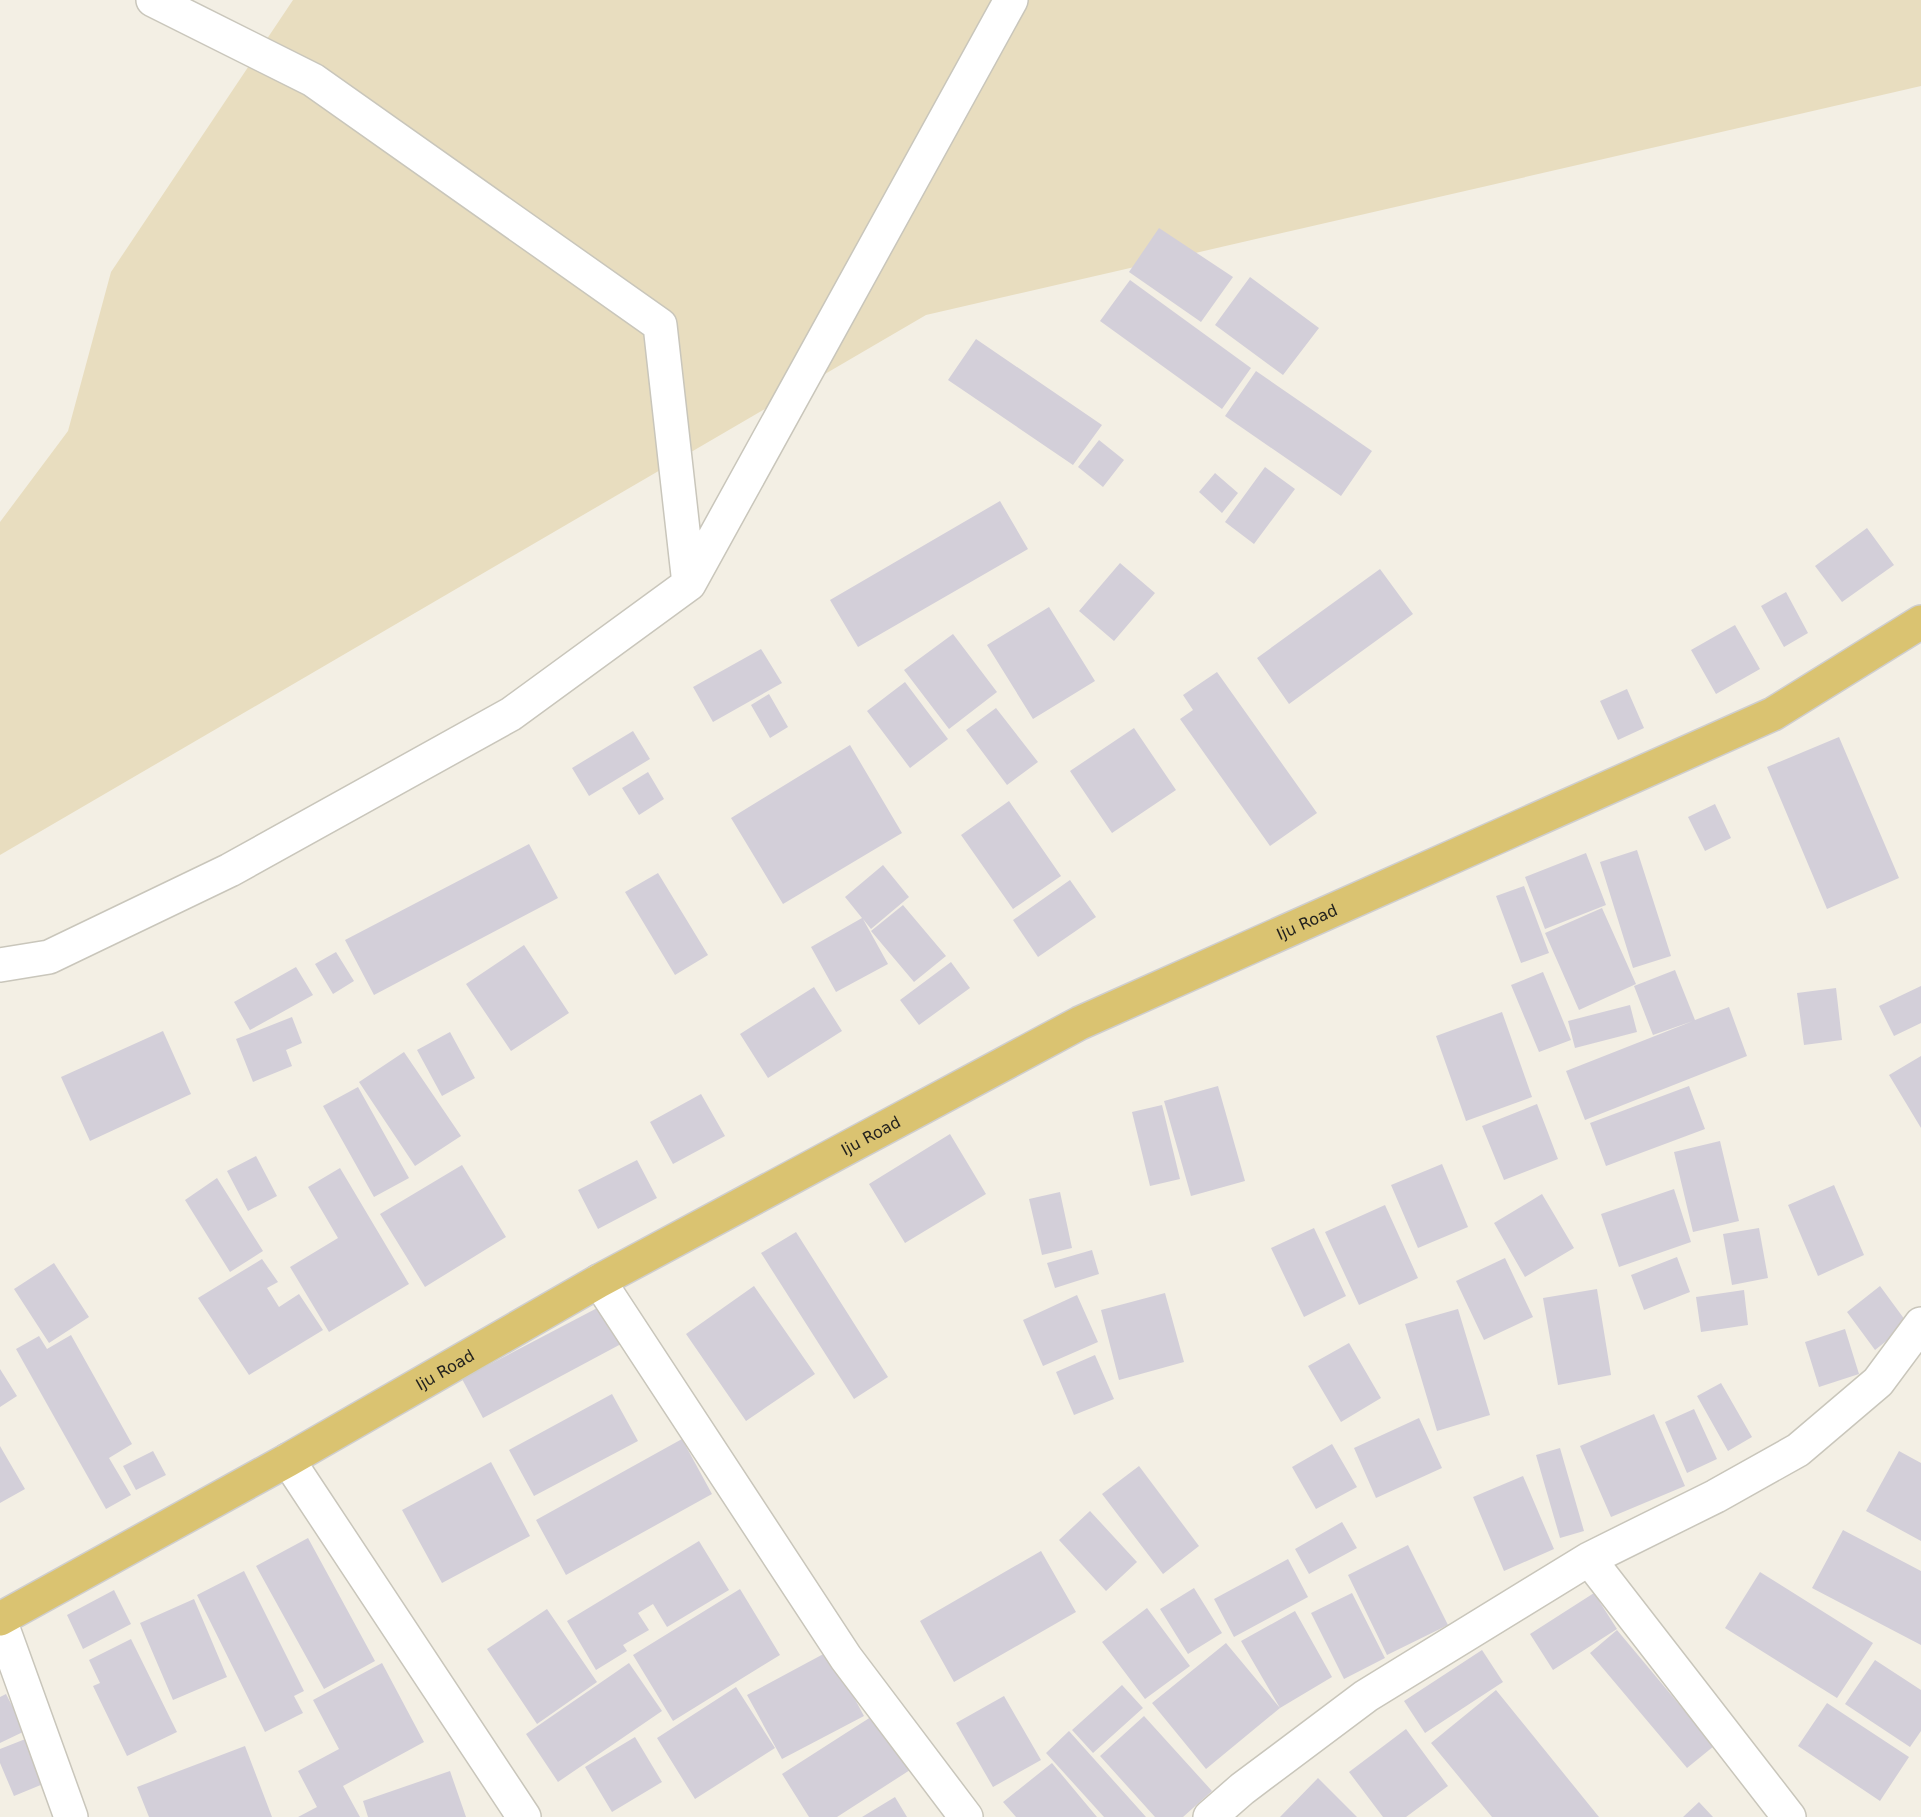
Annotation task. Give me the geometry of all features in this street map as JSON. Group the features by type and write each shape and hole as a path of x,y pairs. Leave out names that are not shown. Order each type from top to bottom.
{"main road":[{"name":"Iju Road","path":"0,1619 288,1460 599,1281 1080,1023 1773,714 1921,622"}],"street":[{"path":"153,0 313,80 660,326 689,584"},
{"path":"0,965 49,957 240,864 511,714 689,584 1011,0"},
{"path":"599,1281 846,1658 966,1817"},
{"path":"1210,1817 1242,1789 1366,1696 1589,1558 1716,1496 1798,1450 1878,1382 1921,1324"},
{"path":"288,1460 524,1817"},
{"path":"1589,1558 1789,1817"},
{"path":"0,1619 71,1817"}],"shaded area":[{"path":"293,0 1921,0 1921,86 926,315 0,855 0,522 68,431 111,272"}],"building":[{"path":"1159,228 1233,277 1201,322 1129,272"},
{"path":"1250,277 1319,328 1283,375 1215,325"},
{"path":"1130,280 1251,368 1222,409 1100,321"},
{"path":"976,339 1102,425 1073,465 948,380"},
{"path":"1256,371 1372,451 1341,496 1225,416"},
{"path":"1099,440 1124,460 1103,487 1078,467"},
{"path":"1265,467 1295,489 1254,544 1225,522"},
{"path":"1215,473 1238,493 1222,513 1199,492"},
{"path":"1000,501 1028,549 858,647 830,600"},
{"path":"1867,528 1894,565 1842,602 1815,566"},
{"path":"1120,563 1155,593 1114,641 1079,611"},
{"path":"1380,569 1413,614 1289,704 1257,658"},
{"path":"1786,592 1808,633 1784,647 1761,606"},
{"path":"1049,607 1095,681 1033,719 987,645"},
{"path":"1735,625 1760,669 1716,694 1691,650"},
{"path":"953,634 997,692 949,729 904,670"},
{"path":"761,649 782,683 713,722 693,687"},
{"path":"1217,672 1317,813 1270,846 1180,719 1193,710 1183,695"},
{"path":"905,682 948,739 910,768 867,711"},
{"path":"1627,689 1644,728 1618,740 1600,701"},
{"path":"769,694 788,727 770,738 751,705"},
{"path":"996,708 1038,762 1007,785 966,730"},
{"path":"1134,728 1176,790 1112,833 1070,771"},
{"path":"633,731 650,759 589,796 572,768"},
{"path":"1839,737 1899,878 1827,909 1767,767"},
{"path":"850,745 902,833 783,904 731,818"},
{"path":"648,772 664,799 639,815 622,788"},
{"path":"1009,801 1061,876 1013,909 961,835"},
{"path":"1715,804 1731,838 1705,851 1688,817"},
{"path":"529,844 558,898 374,995 345,940"},
{"path":"1637,850 1671,956 1633,968 1600,862"},
{"path":"1586,853 1606,905 1545,929 1525,877"},
{"path":"883,865 909,897 871,929 863,919 888,964 836,992 811,947 862,918 845,897"},
{"path":"658,873 708,955 675,975 625,892"},
{"path":"1070,880 1096,917 1038,957 1013,920"},
{"path":"1524,886 1549,953 1521,963 1496,896"},
{"path":"903,905 946,956 914,982 871,931"},
{"path":"1602,908 1636,984 1579,1010 1545,933"},
{"path":"524,945 569,1013 511,1051 466,984"},
{"path":"336,952 354,981 333,994 315,964"},
{"path":"951,962 970,988 919,1025 900,1000"},
{"path":"296,967 313,995 250,1030 234,1002"},
{"path":"1675,970 1695,1020 1729,1007 1747,1056 1585,1120 1566,1071 1693,1021 1653,1035 1634,986"},
{"path":"1543,972 1571,1040 1539,1052 1511,985"},
{"path":"1921,986 1921,1023 1894,1036 1879,1006"},
{"path":"814,987 842,1031 768,1078 740,1034"},
{"path":"1836,988 1842,1040 1804,1045 1797,993"},
{"path":"1630,1005 1637,1032 1575,1048 1568,1021"},
{"path":"1502,1012 1532,1097 1466,1121 1436,1036"},
{"path":"292,1017 302,1043 286,1050 292,1066 253,1082 236,1039"},
{"path":"163,1031 191,1094 90,1141 61,1077"},
{"path":"450,1032 475,1078 442,1096 417,1050"},
{"path":"404,1052 461,1136 415,1166 359,1082"},
{"path":"1921,1056 1921,1128 1889,1075"},
{"path":"1218,1086 1245,1181 1191,1196 1164,1101"},
{"path":"1689,1086 1705,1129 1606,1166 1590,1123"},
{"path":"358,1087 409,1178 374,1197 323,1106"},
{"path":"701,1094 725,1136 673,1164 650,1122"},
{"path":"1537,1104 1558,1159 1504,1180 1482,1126"},
{"path":"1162,1105 1180,1179 1150,1186 1132,1112"},
{"path":"950,1134 986,1194 905,1243 869,1184"},
{"path":"1720,1141 1739,1221 1693,1232 1674,1152"},
{"path":"256,1156 277,1196 248,1211 227,1171"},
{"path":"637,1160 657,1198 598,1229 578,1190"},
{"path":"1442,1164 1468,1227 1418,1248 1391,1185"},
{"path":"462,1165 506,1237 425,1287 380,1214"},
{"path":"340,1168 409,1284 329,1332 290,1267 338,1238 308,1187"},
{"path":"217,1178 263,1251 230,1272 185,1200"},
{"path":"1834,1185 1864,1255 1818,1276 1788,1205"},
{"path":"1674,1189 1691,1242 1619,1267 1601,1214"},
{"path":"1060,1192 1072,1248 1042,1255 1029,1199"},
{"path":"1542,1194 1574,1248 1525,1277 1494,1223"},
{"path":"1385,1205 1418,1278 1359,1305 1325,1232"},
{"path":"1314,1228 1346,1296 1304,1317 1271,1248"},
{"path":"1759,1228 1768,1278 1732,1285 1723,1234"},
{"path":"796,1232 888,1377 854,1399 761,1253"},
{"path":"1092,1250 1099,1274 1055,1288 1047,1263"},
{"path":"1677,1257 1690,1292 1644,1310 1631,1275"},
{"path":"1505,1258 1533,1317 1484,1340 1456,1281"},
{"path":"262,1259 278,1282 267,1288 279,1307 299,1294 323,1330 249,1375 198,1298"},
{"path":"54,1263 89,1317 49,1343 14,1289"},
{"path":"754,1286 815,1374 746,1421 686,1334"},
{"path":"1880,1286 1908,1324 1875,1350 1847,1312"},
{"path":"1597,1289 1611,1375 1558,1385 1543,1298"},
{"path":"1744,1290 1748,1325 1701,1332 1696,1297"},
{"path":"1165,1293 1184,1362 1119,1380 1101,1310"},
{"path":"1077,1295 1098,1342 1043,1366 1023,1320"},
{"path":"601,1306 621,1344 483,1418 462,1379"},
{"path":"1458,1309 1490,1415 1437,1431 1405,1324"},
{"path":"1845,1329 1859,1374 1819,1387 1805,1342"},
{"path":"71,1335 132,1444 109,1458 131,1495 106,1509 16,1349 39,1336 47,1349"},
{"path":"1349,1343 1381,1398 1341,1422 1308,1366"},
{"path":"1095,1355 1114,1399 1074,1415 1056,1372"},
{"path":"0,1369 17,1396 0,1407"},
{"path":"1721,1383 1752,1437 1728,1451 1697,1396"},
{"path":"612,1394 638,1441 534,1496 509,1450"},
{"path":"1694,1409 1717,1459 1687,1473 1665,1422"},
{"path":"1654,1414 1685,1486 1611,1517 1580,1446"},
{"path":"1419,1418 1442,1468 1376,1498 1354,1448"},
{"path":"682,1439 712,1494 566,1575 536,1520"},
{"path":"1332,1444 1357,1487 1316,1509 1292,1467"},
{"path":"0,1446 25,1489 0,1503"},
{"path":"1560,1448 1584,1531 1560,1538 1536,1455"},
{"path":"153,1451 166,1475 136,1490 123,1466"},
{"path":"1899,1451 1921,1463 1921,1541 1866,1511"},
{"path":"491,1462 530,1536 442,1583 402,1510"},
{"path":"1139,1466 1199,1546 1163,1574 1102,1494"},
{"path":"1523,1476 1554,1549 1504,1571 1473,1497"},
{"path":"1090,1511 1137,1562 1106,1591 1059,1540"},
{"path":"1342,1522 1357,1548 1309,1574 1295,1549"},
{"path":"1843,1530 1921,1571 1921,1645 1812,1588"},
{"path":"308,1538 375,1661 324,1689 256,1566"},
{"path":"699,1541 729,1590 667,1627 653,1604 638,1613 649,1630 623,1645 627,1651 596,1670 567,1621"},
{"path":"1408,1545 1448,1625 1387,1655 1348,1575"},
{"path":"1041,1551 1076,1612 954,1682 920,1621"},
{"path":"1288,1559 1308,1597 1234,1637 1214,1599"},
{"path":"244,1571 304,1691 294,1696 303,1713 265,1732 197,1595"},
{"path":"1760,1572 1873,1643 1837,1698 1725,1628"},
{"path":"1194,1588 1222,1633 1188,1654 1160,1609"},
{"path":"740,1589 780,1655 673,1721 633,1655"},
{"path":"114,1590 131,1624 83,1649 67,1615"},
{"path":"1352,1593 1385,1658 1344,1679 1311,1613"},
{"path":"1594,1593 1617,1629 1553,1670 1530,1634"},
{"path":"194,1599 227,1677 173,1700 140,1623"},
{"path":"1147,1608 1190,1666 1145,1699 1102,1642"},
{"path":"547,1609 597,1682 537,1724 487,1649"},
{"path":"1295,1611 1332,1677 1280,1708 1241,1641"},
{"path":"1617,1630 1714,1746 1687,1768 1590,1653"},
{"path":"131,1639 177,1732 127,1756 93,1686 100,1683 89,1660"},
{"path":"1226,1643 1280,1708 1206,1769 1152,1703"},
{"path":"1482,1650 1503,1682 1425,1733 1404,1701"},
{"path":"829,1651 864,1716 782,1759 747,1695"},
{"path":"1875,1660 1921,1690 1921,1731 1910,1747 1845,1704"},
{"path":"382,1663 424,1742 343,1786 360,1817 298,1817 317,1807 298,1771 339,1749 313,1700"},
{"path":"629,1663 662,1711 558,1782 526,1734"},
{"path":"1122,1685 1143,1708 1093,1753 1072,1730"},
{"path":"736,1687 775,1748 695,1799 657,1738"},
{"path":"1496,1690 1599,1817 1492,1817 1431,1743"},
{"path":"6,1694 25,1731 0,1743 0,1697"},
{"path":"1004,1696 1041,1760 993,1787 956,1723"},
{"path":"1827,1703 1909,1757 1880,1801 1798,1746"},
{"path":"874,1715 910,1770 837,1817 809,1817 782,1774"},
{"path":"1144,1716 1212,1791 1183,1817 1155,1817 1100,1756"},
{"path":"1406,1729 1448,1786 1406,1817 1383,1817 1349,1772"},
{"path":"1069,1731 1146,1817 1104,1817 1046,1753"},
{"path":"635,1737 662,1782 612,1812 585,1767"},
{"path":"28,1738 48,1782 14,1796 0,1763 0,1749"},
{"path":"245,1746 272,1817 149,1817 137,1787"},
{"path":"1052,1763 1097,1817 1016,1817 1003,1802"},
{"path":"450,1771 466,1817 368,1817 363,1801"},
{"path":"1318,1778 1357,1817 1280,1817"},
{"path":"895,1797 907,1817 862,1817"},
{"path":"1699,1802 1713,1817 1683,1817"}]}
